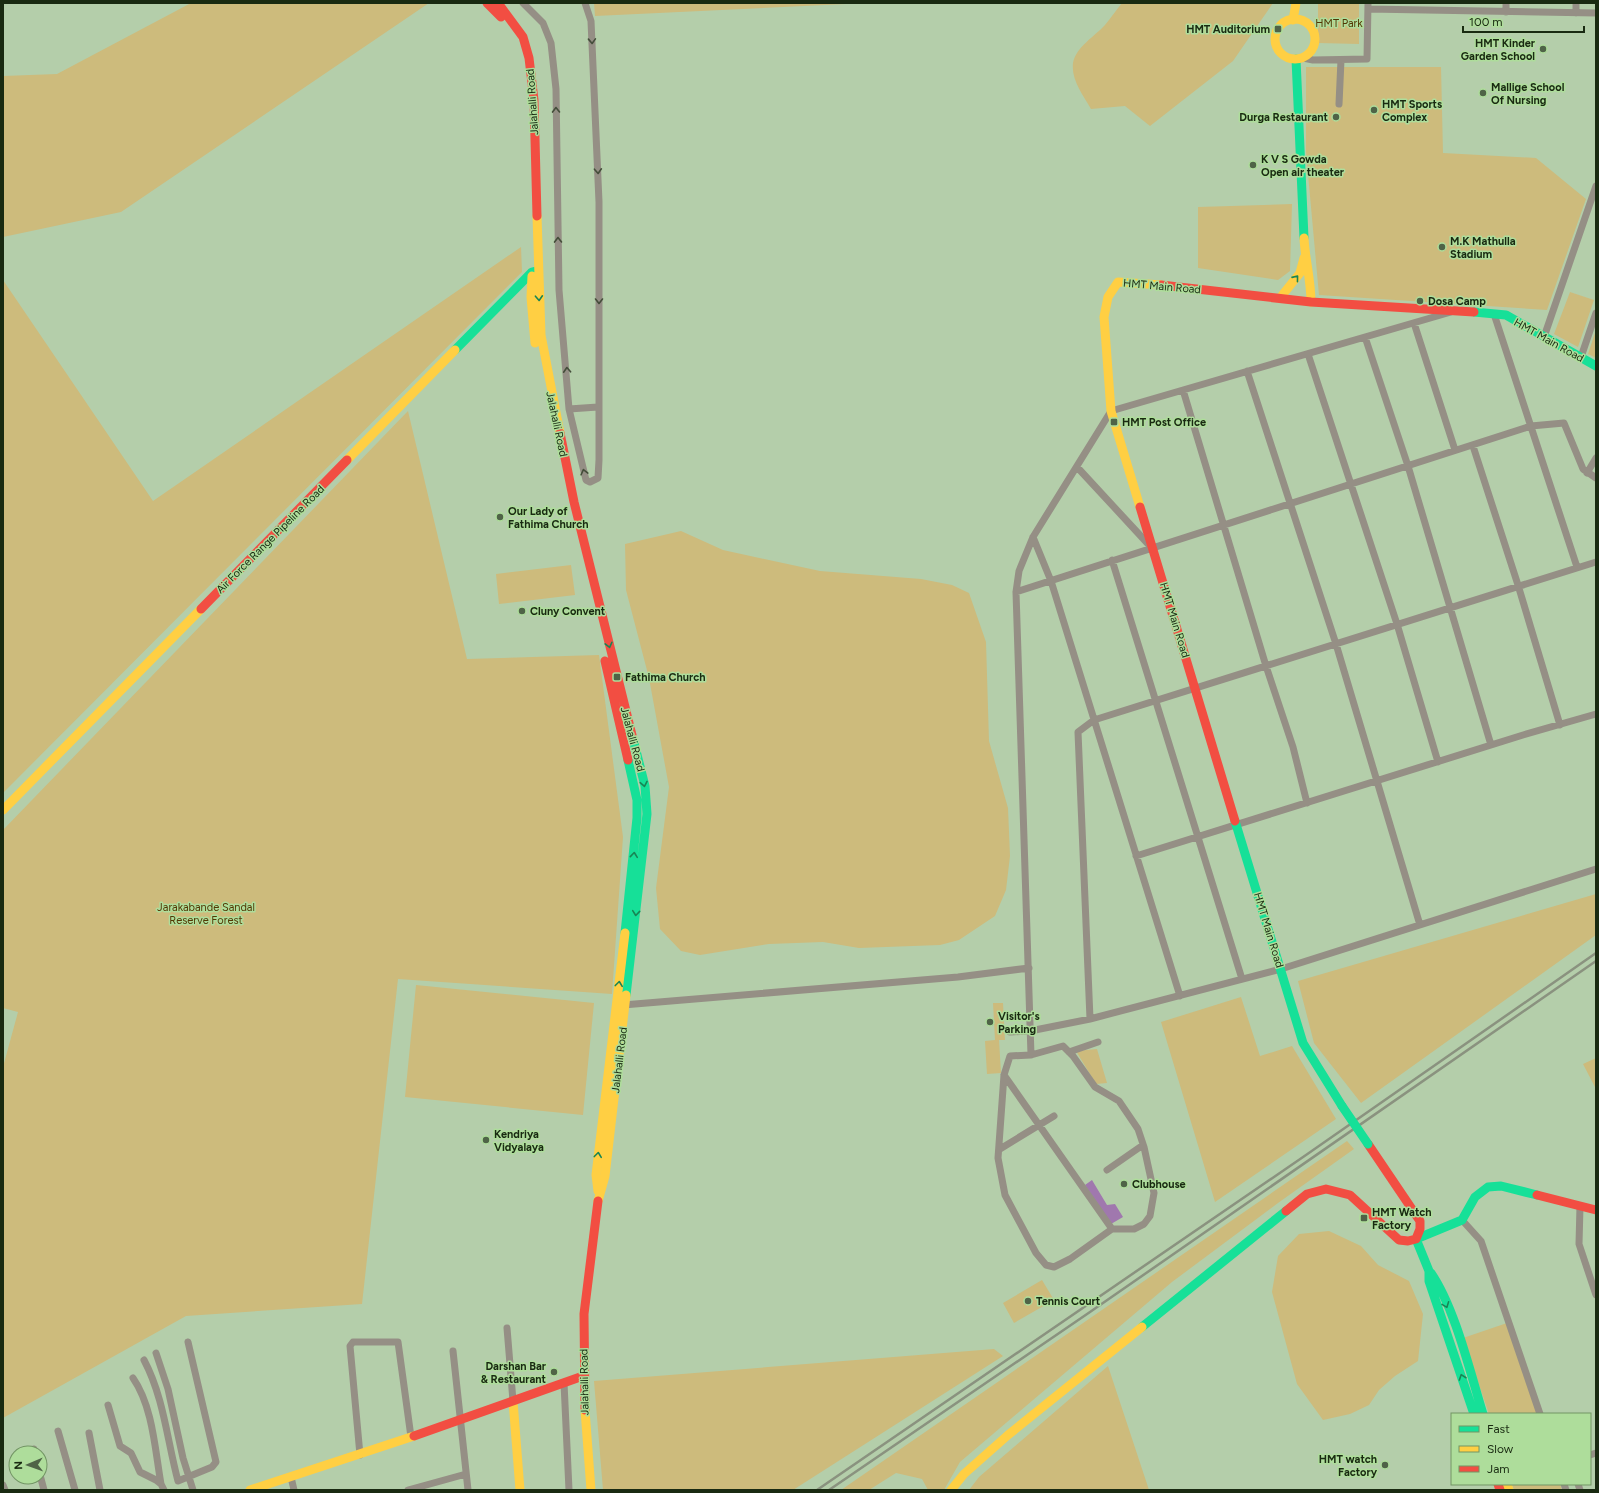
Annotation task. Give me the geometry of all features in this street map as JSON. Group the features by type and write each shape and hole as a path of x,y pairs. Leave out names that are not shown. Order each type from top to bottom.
{"street":[{"name":"Jalahalli Road","path":"487,3 519,40 526,58 531,98 535,272 541,335 556,420 626,733 645,786 647,814 621,1005 605,1176 599,1193 584,1314 583,1376 591,1490"},
{"name":"Jalahalli Road","path":"498,3 523,37 529,58 534,100 535,272"},
{"path":"522,3 543,23 551,43 556,89 559,290 569,409 586,480 590,482 598,478 600,202 591,21 585,3"},
{"path":"1293,20 1296,3"},
{"path":"1506,3 1506,12"},
{"path":"1576,3 1576,13"},
{"path":"1300,58 1313,48 1314,34 1307,23 1293,20 1282,24 1278,29 1275,43 1285,57 1313,60 1367,60 1368,6 1506,12 1596,13"},
{"path":"1300,58 1305,254 1311,283 1311,302"},
{"path":"1339,104 1341,60"},
{"path":"1544,337 1596,186"},
{"path":"1280,298 1300,273 1305,254"},
{"name":"Air Force Range Pipeline Road","path":"3,810 535,272"},
{"name":"HMT Main Road","path":"1416,1239 1420,1229 1420,1221 1342,1106 1304,1043 1111,411 1104,317 1108,297 1118,282 1196,288 1311,302 1456,310 1506,315 1596,366"},
{"path":"1031,1055 1016,592 1019,571 1032,537 1111,411 1456,310"},
{"path":"1581,358 1596,313"},
{"path":"1494,314 1577,567"},
{"path":"1414,323 1455,450"},
{"path":"1365,337 1408,466 1491,745"},
{"path":"1308,354 1397,624 1438,762"},
{"path":"1247,371 1336,644 1420,925"},
{"path":"1182,390 1266,666 1293,747 1307,803"},
{"path":"569,409 598,408"},
{"path":"1016,592 1455,450 1473,446 1531,426 1564,423 1576,456 1583,469 1596,478"},
{"path":"1473,446 1518,586 1560,725"},
{"path":"1588,473 1596,458"},
{"path":"1077,467 1152,547"},
{"path":"1032,537 1051,581 1180,996"},
{"path":"1112,560 1242,979"},
{"path":"1090,1019 1078,732 1094,720 1596,562"},
{"path":"1136,856 1491,745 1596,714"},
{"path":"1010,1032 1030,1031 1090,1019 1281,969 1596,869"},
{"path":"621,1005 958,977 1029,968"},
{"path":"1069,1052 1098,1042"},
{"path":"1063,1046 1095,1087 1119,1101 1138,1129 1154,1193 1150,1216 1144,1224 1134,1229 1112,1229 1070,1259 1054,1266 1046,1265 1036,1254 1005,1195 998,1158 1000,1149 1004,1074 1010,1056 1031,1055 1063,1046"},
{"path":"1004,1074 1112,1229"},
{"path":"1000,1149 1054,1116"},
{"path":"1107,1170 1143,1145"},
{"path":"951,1490 964,1474 1008,1436 1307,1194 1326,1189 1350,1195 1399,1240 1408,1241 1462,1220 1475,1197 1488,1187 1494,1186 1501,1186 1596,1210"},
{"path":"1580,1206 1579,1244 1596,1295"},
{"path":"1462,1220 1481,1241 1540,1413"},
{"path":"1416,1239 1429,1271 1429,1281 1474,1413"},
{"path":"1429,1271 1435,1277 1484,1413"},
{"path":"507,1328 520,1490"},
{"path":"144,1360 154,1379 163,1411 178,1481 189,1478 212,1467 216,1462 188,1342"},
{"path":"360,1454 350,1346 353,1342 398,1342 410,1437"},
{"path":"453,1351 459,1421 468,1490"},
{"path":"156,1353 168,1389 193,1490"},
{"path":"250,1490 459,1421 583,1376"},
{"path":"133,1378 138,1385 147,1411 163,1487"},
{"path":"564,1383 569,1490"},
{"path":"108,1405 120,1446 131,1453 140,1472 163,1487"},
{"path":"58,1431 75,1490"},
{"path":"88,1433 100,1490"},
{"path":"408,1490 466,1474"},
{"path":"291,1476 294,1490"},
{"path":"3,1485 5,1490"}],"green space":[{"path":"191,3 429,3 121,212 3,237 3,76 57,74"},
{"path":"594,3 867,3 595,16"},
{"path":"1122,3 1273,3 1233,61 1150,126 1125,106 1091,109 1078,87 1074,75 1073,63 1078,52 1086,42 1105,25"},
{"name":"HMT Park","path":"1318,3 1359,3 1359,44 1318,43"},
{"name":"M.K Mathulla Stadium","path":"1306,67 1441,67 1443,153 1536,158 1586,199 1547,310 1319,295 1306,152"},
{"path":"1292,204 1290,271 1278,280 1198,268 1198,207"},
{"path":"521,247 522,272 3,793 3,280 153,501"},
{"path":"1570,292 1594,300 1578,347 1554,334"},
{"path":"1596,330 1596,358 1588,354"},
{"name":"Jarakabande Sandal Reserve Forest","path":"408,411 467,659 599,655 623,837 612,994 398,979 362,1304 186,1316 3,1418 3,1067 18,1012 3,1008 3,830"},
{"path":"681,531 723,550 820,571 921,579 952,585 969,593 986,642 989,741 1008,808 1010,856 1006,890 995,916 959,940 940,945 859,948 823,942 769,944 700,955 681,951 660,929 656,888 669,787 649,678 626,590 625,544"},
{"path":"571,565 575,595 499,604 496,574"},
{"path":"1596,894 1596,935 1361,1103 1314,1043 1298,981"},
{"path":"416,985 594,1003 583,1115 405,1097"},
{"path":"1241,997 1260,1056 1292,1046 1336,1119 1215,1202 1161,1022"},
{"path":"993,1003 1003,1003 1005,1040 999,1040 1001,1073 987,1074 985,1041 995,1040"},
{"path":"1097,1049 1107,1083 1096,1084 1076,1051"},
{"path":"1596,1058 1596,1089 1583,1064"},
{"path":"1347,1141 1354,1149 1278,1203 1172,1282 960,1462 944,1490 928,1490 922,1479 896,1473 869,1490 841,1490"},
{"path":"1329,1231 1361,1246 1378,1265 1409,1281 1423,1314 1418,1361 1395,1376 1379,1390 1369,1405 1350,1414 1323,1420 1297,1384 1272,1292 1278,1256 1299,1234"},
{"name":"Tennis Court","path":"1042,1280 1054,1300 1014,1323 1003,1303"},
{"path":"1507,1323 1537,1413 1489,1413 1463,1338"},
{"path":"994,1349 1003,1356 793,1490 603,1490 594,1381"},
{"path":"1108,1366 1149,1490 969,1490 979,1477"},
{"path":"1512,1485 1560,1485 1562,1490 1514,1490"}],"shaded area":[{"path":"1092,1180 1107,1205 1115,1204 1123,1217 1111,1224 1085,1185"}],"railway":[{"path":"817,1490 1306,1155 1596,953"},
{"path":"829,1490 1090,1312 1596,961"}],"traffic: fast":[{"path":"1296,59 1304,238"},
{"path":"455,350 532,272 536,271"},
{"path":"1474,312 1506,315 1596,366"},
{"path":"626,995 647,814 645,786 633,739"},
{"path":"625,933 637,818 637,800 628,760"},
{"path":"1235,821 1303,1043 1342,1106"},
{"path":"1342,1106 1368,1144"},
{"path":"1474,1413 1429,1281 1429,1271 1416,1239 1462,1220 1475,1197 1488,1187 1501,1186 1537,1195"},
{"path":"1142,1327 1286,1211"},
{"path":"1431,1273 1440,1287 1455,1322 1483,1413"}],"traffic: slow":[{"path":"1293,20 1296,3"},
{"path":"1295,19 1303,21 1309,25 1313,31 1315,39 1313,47 1309,53 1303,57 1295,59 1287,57 1281,53 1277,47 1275,39 1277,31 1281,25 1287,21 1295,19"},
{"path":"537,216 541,335 560,433"},
{"path":"1304,238 1311,302"},
{"path":"1280,298 1300,273 1304,258"},
{"path":"532,276 531,297 535,343"},
{"path":"1140,507 1111,411 1104,317 1108,297 1118,282 1161,285"},
{"path":"347,460 455,350"},
{"path":"3,810 201,609"},
{"path":"598,1191 596,1175 625,933"},
{"path":"598,1201 605,1176 626,995"},
{"path":"951,1490 964,1474 1008,1435 1142,1327"},
{"path":"513,1401 520,1490"},
{"path":"585,1410 591,1490"},
{"path":"250,1490 414,1436"},
{"path":"1507,1485 1509,1490"}],"traffic: jam":[{"path":"487,3 501,17"},
{"path":"498,3 523,37 529,58 534,100 537,216"},
{"path":"1161,285 1311,302 1474,312"},
{"path":"560,433 574,502 633,739"},
{"path":"201,609 347,460"},
{"path":"1140,507 1235,821"},
{"path":"605,661 628,760"},
{"path":"1286,1211 1307,1194 1326,1189 1350,1195 1399,1240 1408,1241 1416,1239 1420,1229 1420,1221 1368,1144"},
{"path":"1537,1195 1596,1210"},
{"path":"585,1410 584,1314 598,1201"},
{"path":"414,1436 583,1376"},
{"path":"1498,1485 1500,1490"}],"place":[{"name":"HMT Auditorium","path":"1278,29"},
{"name":"HMT Kinder Garden School","path":"1543,49"},
{"name":"Mallige School Of Nursing","path":"1483,93"},
{"name":"HMT Sports Complex","path":"1374,110"},
{"name":"Durga Restaurant","path":"1336,117"},
{"name":"K V S Gowda Open air theater","path":"1253,165"},
{"name":"M.K Mathulla Stadium","path":"1442,247"},
{"name":"Dosa Camp","path":"1420,301"},
{"name":"HMT Post Office","path":"1114,422"},
{"name":"Our Lady of Fathima Church","path":"500,517"},
{"name":"Cluny Convent","path":"522,611"},
{"name":"Fathima Church","path":"617,677"},
{"name":"Visitor's Parking","path":"990,1022"},
{"name":"Kendriya Vidyalaya","path":"486,1140"},
{"name":"Clubhouse","path":"1124,1184"},
{"name":"HMT Watch Factory","path":"1364,1218"},
{"name":"Tennis Court","path":"1028,1301"},
{"name":"Darshan Bar & Restaurant","path":"554,1372"},
{"name":"HMT watch Factory","path":"1385,1465"}]}
